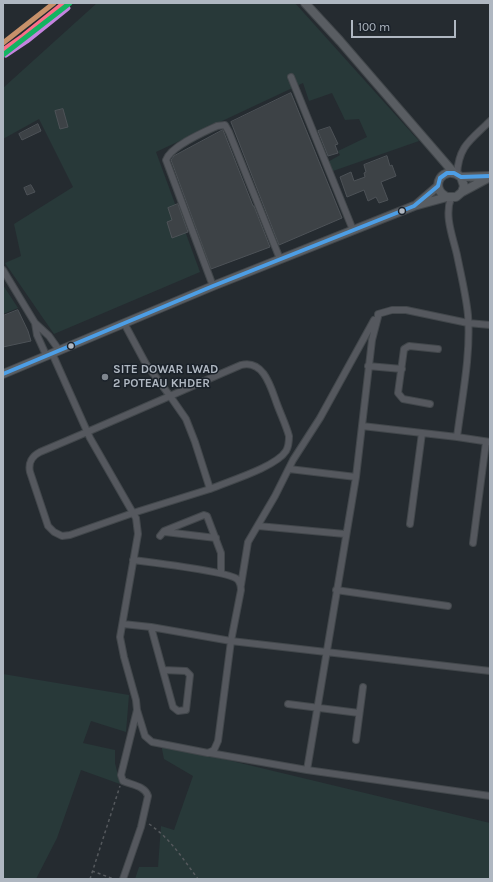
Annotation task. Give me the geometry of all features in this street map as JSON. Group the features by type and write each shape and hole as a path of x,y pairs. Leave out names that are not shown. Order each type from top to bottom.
{"main road":[{"path":"305,3 457,175 464,186 462,192"},
{"path":"437,153 443,175"},
{"path":"449,198 440,193 438,186 443,175 447,173 490,177"},
{"path":"3,374 52,352 213,286 414,206 456,197 462,192 490,177"},
{"path":"414,206 438,186"}],"street":[{"path":"291,77 354,230"},
{"path":"457,175 458,161 462,150 490,121"},
{"path":"213,286 171,177 166,160 170,153 184,143 217,126 225,125 230,132 280,259"},
{"path":"449,198 448,208 450,223 466,295 468,323 466,367 457,437"},
{"path":"3,270 35,323 49,336 52,352 87,432 98,454 136,518 138,534 120,637 136,700 137,710 146,736 152,742 307,770 490,796"},
{"path":"210,752 214,750 218,741 231,641 240,597 248,542 378,314 392,310 406,310 468,323 490,325"},
{"path":"307,770 356,477 368,366 378,314"},
{"path":"35,323 39,340 52,352"},
{"path":"124,323 146,364 182,412 188,424 210,489"},
{"path":"430,404 403,399 398,393 404,349 409,346 438,349"},
{"path":"246,364 250,364 259,369 267,379 289,436 289,444 286,451 276,462 210,489 66,536 54,532 48,526 30,472 30,462 34,456 40,452 170,396 246,364"},
{"path":"368,366 402,369"},
{"path":"362,426 488,442 473,543"},
{"path":"410,524 422,433"},
{"path":"289,469 356,477"},
{"path":"216,538 162,534 204,515 206,516 216,538 221,553 221,573"},
{"path":"258,526 346,534"},
{"path":"133,560 221,573 236,578 241,586"},
{"path":"336,590 448,606"},
{"path":"123,624 151,627 231,641 490,671"},
{"path":"151,627 173,707 178,711 186,710 189,673 186,671 163,670"},
{"path":"356,740 362,687"},
{"path":"288,704 359,713"},
{"path":"123,879 143,821 148,800 146,791 121,779 122,764 137,710"}],"path":[{"path":"90,879 121,779"},
{"path":"143,821 158,830 173,845 198,879"},
{"path":"92,871 114,879"}],"shaded area":[{"path":"97,3 295,3 419,141 333,171 326,163 340,155 338,151 367,137 359,119 345,120 332,93 309,101 303,83 156,152 200,272 54,334 5,263 21,256 14,224 73,187 39,119 3,139 3,88"},
{"path":"3,285 18,308 3,314"},
{"path":"3,674 129,695 126,732 91,721 83,743 115,750 115,763 120,784 81,770 57,838 36,879 3,879"},
{"path":"161,744 490,823 490,879 135,879 139,867 158,867 161,826 174,830 193,776 164,759"}],"building":[{"path":"291,93 342,218 279,245 231,122"},
{"path":"63,109 68,127 60,129 55,111"},
{"path":"38,124 41,131 22,140 19,134"},
{"path":"330,127 338,144 335,145 338,153 328,156 318,131"},
{"path":"223,130 270,247 211,269 171,160 174,156"},
{"path":"387,156 390,166 392,165 396,176 381,182 388,200 379,203 376,197 368,201 364,190 347,197 340,177 351,172 354,181 365,177 364,173 366,172 364,165"},
{"path":"31,185 35,192 27,195 24,188"},
{"path":"178,204 188,232 172,238 167,222 172,220 168,208"},
{"path":"18,310 31,341 3,347 3,316"}],"transit line":[{"path":"3,43 54,3"},
{"path":"3,50 64,3"},
{"path":"3,55 70,3"},
{"path":"6,55 27,41 68,8"},
{"path":"3,374 213,286 414,206 438,186 440,178 447,173 454,173 461,177 490,176"}],"place":[{"name":"SITE DOWAR LWAD 2 POTEAU KHDER","path":"105,377"}]}
